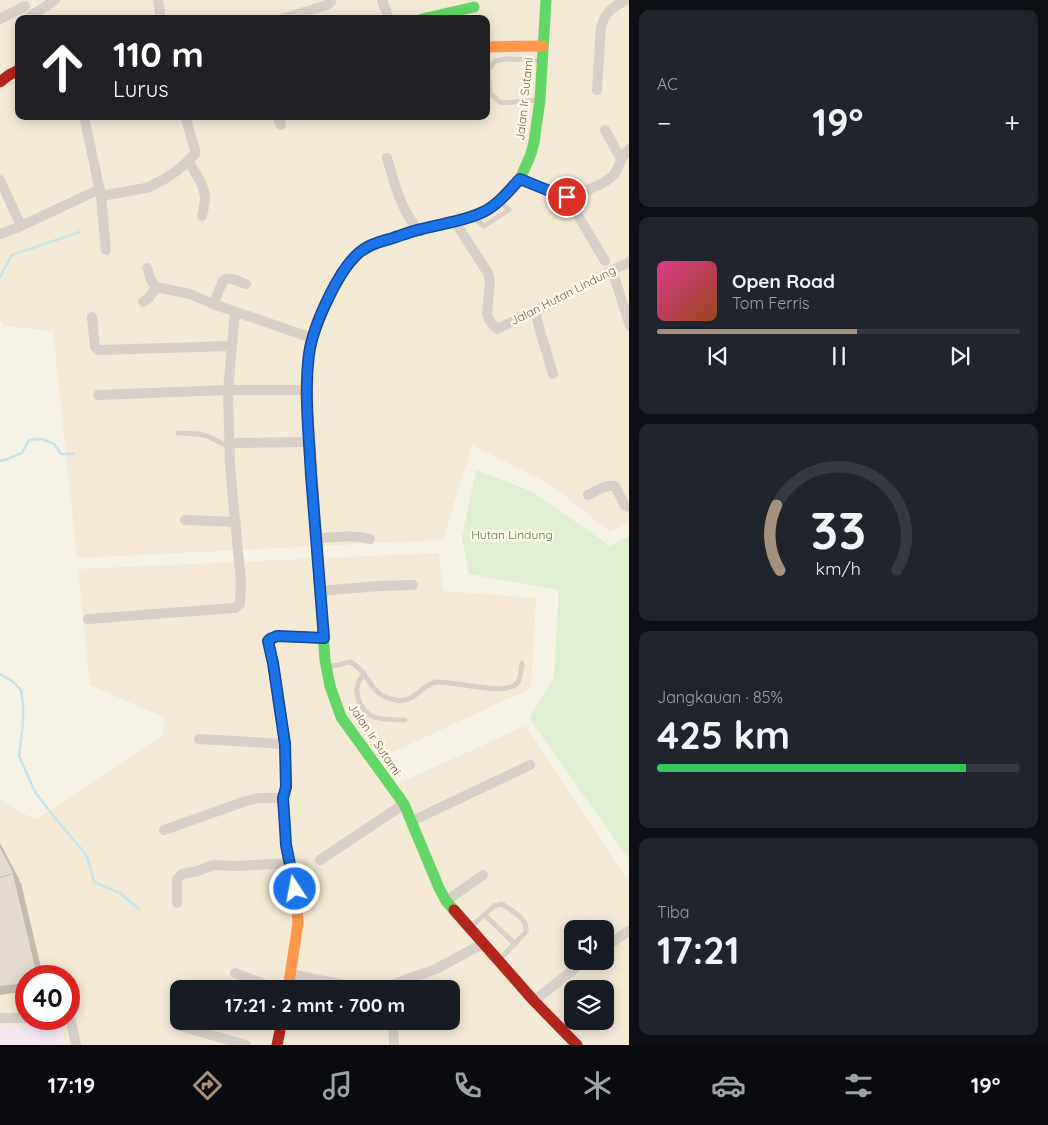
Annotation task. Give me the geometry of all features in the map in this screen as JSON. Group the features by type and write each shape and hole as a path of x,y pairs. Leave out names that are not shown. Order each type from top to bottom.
{"main road":[{"name":"Jalan Ir Sutami","path":"546,0 540,100 534,142 520,179 499,201 485,211 455,222 418,230 376,243 365,248 355,256 330,294 312,338 306,390 326,668 341,717 404,804 434,878 446,901 534,1001 577,1045"},
{"path":"443,15 475,9"},
{"path":"490,47 543,46"},
{"path":"0,82 15,72"},
{"path":"290,980 298,923 297,906 285,828 283,798 286,787 285,744 268,641 277,636 324,638"},
{"path":"277,1045 280,1030"}],"street":[{"path":"35,15 55,0"},
{"path":"158,0 160,15"},
{"path":"295,15 327,5 332,2 331,0"},
{"path":"382,0 388,15"},
{"path":"597,90 601,26 604,16 626,0"},
{"path":"0,19 25,6"},
{"path":"85,120 100,192 106,250"},
{"path":"0,234 100,192 146,188 164,180 195,154 186,120"},
{"path":"520,179 567,197 608,180 627,154 605,130"},
{"path":"387,158 400,200 406,213 418,230"},
{"path":"188,161 205,195 202,216"},
{"path":"0,180 21,226"},
{"path":"567,197 604,261"},
{"name":"Jalan Hutan Lindung","path":"455,222 488,273 490,282 488,320 497,329 536,312 629,262"},
{"path":"147,268 151,280 156,287 190,294 235,312 312,338"},
{"path":"612,270 629,326"},
{"path":"213,304 225,279 246,284"},
{"path":"142,302 149,298 156,287"},
{"path":"88,619 235,608 240,604 241,582 230,467 228,390 235,312"},
{"path":"536,312 553,374"},
{"path":"92,317 95,348 99,350 231,346"},
{"path":"98,395 228,390 306,390"},
{"path":"230,445 309,442"},
{"path":"588,496 608,486 614,486 625,506 629,508"},
{"path":"185,520 236,522"},
{"path":"316,538 352,536 370,539"},
{"path":"320,591 413,585"},
{"path":"199,739 285,744"},
{"path":"412,821 530,765"},
{"path":"164,830 246,801 259,798 283,798"},
{"path":"320,860 404,804"},
{"path":"177,903 177,879 182,874 217,865 236,866 290,863"},
{"path":"446,901 484,875"},
{"path":"614,941 629,930"},
{"path":"406,980 436,969 484,943"},
{"path":"534,1001 573,970"},
{"path":"235,973 253,980"},
{"path":"291,974 323,980"},
{"path":"0,1018 15,1018"},
{"path":"73,1030 76,1045"},
{"path":"194,1030 246,1045"},
{"path":"393,1030 394,1045"}],"lane":[{"path":"490,67 495,61 507,59 542,60"},
{"path":"490,93 501,103 540,100"},
{"path":"178,433 199,434 230,445"},
{"path":"326,668 350,662 358,665 377,692 396,700 402,700 414,696 435,682 500,689 512,687 518,682 522,663"},
{"path":"364,673 357,687 359,700 365,711 375,717 387,720 405,720"},
{"path":"470,928 494,906 502,904 524,920 527,926 526,932 499,960"},
{"path":"485,915 515,944"}],"shaded area":[{"path":"0,0 629,0 629,522 610,532 550,484 472,445 443,540 77,558 53,331 4,326 0,320"},
{"path":"439,553 443,591 536,598 531,688 378,759 395,785 525,726 629,883 629,1045 0,1045 0,800 35,820 163,735 165,718 90,685 78,569"},
{"path":"0,1025 15,1025 15,1030 63,1030 62,1045 0,1045"}],"green space":[{"name":"Hutan Lindung","path":"476,470 533,492 610,546 629,536 629,859 529,718 554,677 559,590 469,574 462,538"}],"building":[{"path":"0,847 13,873 0,877"},
{"path":"13,874 34,965 15,965 15,984 0,986 0,878"}],"waterway":[{"path":"0,277 12,255 80,232"},
{"path":"0,461 22,453 29,440 42,439 54,444 61,454 74,454"},
{"path":"0,674 12,681 21,690 23,723 19,756 35,792 87,856 94,882 120,893 139,909"}],"traffic: fast":[{"path":"340,277 359,253 376,243 421,229 455,222 485,211 499,201 520,179 534,142 540,100 546,0"},
{"path":"439,15 474,7"},
{"path":"323,633 325,660 330,686 341,717 404,804 439,888 446,901 454,910"}],"traffic: slow":[{"path":"490,47 543,46"},
{"path":"323,633 306,390 310,345 324,307 340,277"},
{"path":"285,791 283,798 286,845 297,906 298,923 289,980"}],"traffic: jam":[{"path":"0,82 15,72"},
{"path":"285,791 285,744 268,641 277,636 323,638"},
{"path":"454,910 534,1001 577,1045"},
{"path":"277,1045 280,1030"}],"route":[{"path":"295,889 286,845 283,798 286,787 285,744 268,641 277,636 324,638 306,390 312,338 330,294 341,275 355,256 365,248 421,229 455,222 485,211 504,197 520,179 567,197"}]}
